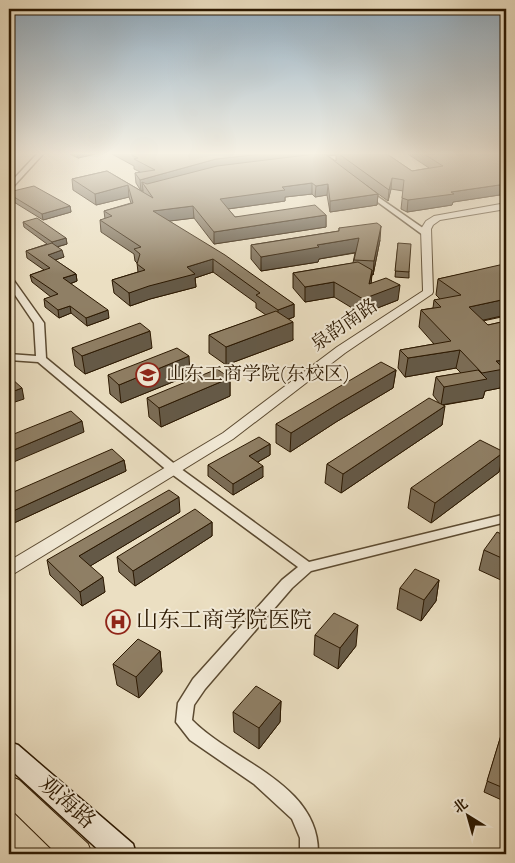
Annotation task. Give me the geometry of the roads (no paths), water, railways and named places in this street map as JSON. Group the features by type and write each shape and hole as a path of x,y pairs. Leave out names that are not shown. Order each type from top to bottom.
{"main road":[{"name":"观海路","path":"9,753 123,854"},
{"name":"观海路","path":"9,789 78,854"}],"street":[{"path":"370,194 426,233 429,223 437,218 506,206"},
{"name":"泉韵南路","path":"9,569 228,436 341,350 428,292 426,233"},
{"path":"9,280 39,323 42,360"},
{"path":"9,358 42,360 173,469 307,567"},
{"path":"309,854 309,838 298,812 260,778 196,735 184,722 186,703 199,684 287,584 307,567 506,518"}],"place":[{"name":"山东工商学院(东校区)","path":"148,375"},
{"name":"山东工商学院医院","path":"118,622"}]}
